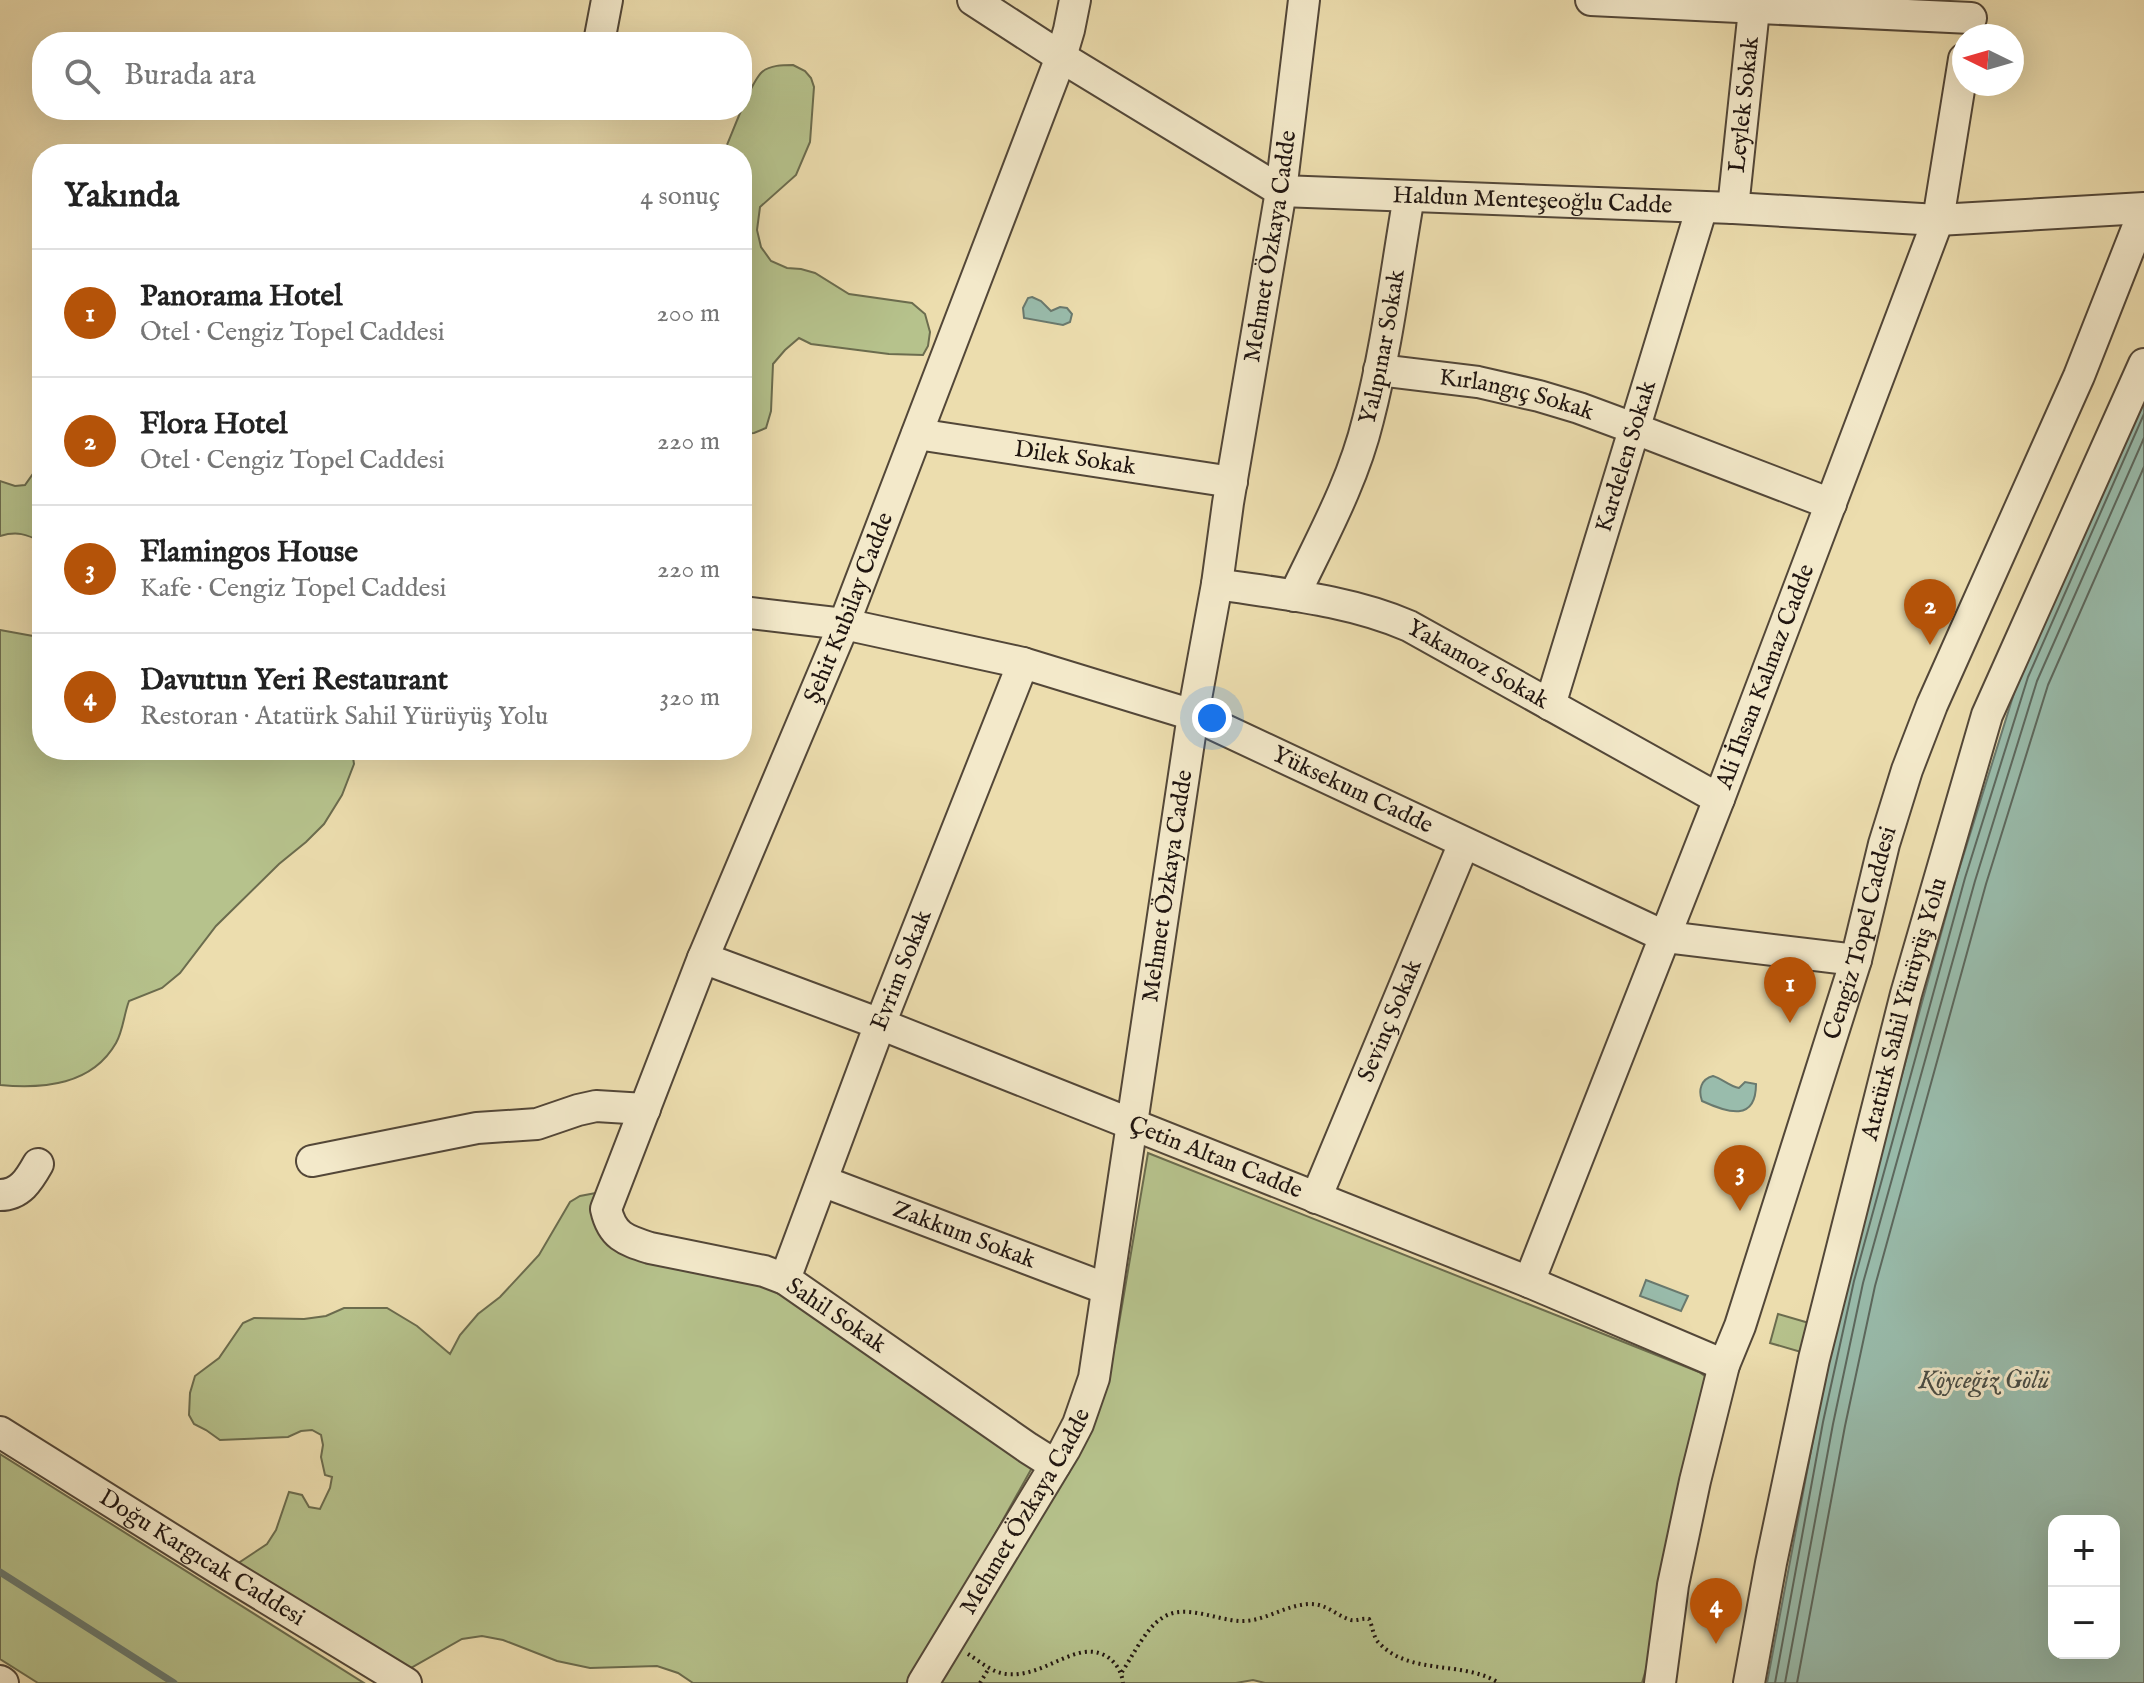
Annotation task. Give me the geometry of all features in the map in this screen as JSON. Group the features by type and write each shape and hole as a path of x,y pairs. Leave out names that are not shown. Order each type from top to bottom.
{"street":[{"path":"601,32 607,0"},
{"name":"Haldun Menteşeoğlu Cadde","path":"973,0 1281,191 1733,208 1938,220 2144,210"},
{"name":"Şehit Kubilay Cadde","path":"606,1209 703,958 844,624 1061,57 1075,0"},
{"name":"Mehmet Özkaya Cadde","path":"923,1683 1055,1465 1078,1424 1091,1389 1193,715 1281,191 1304,0"},
{"path":"1591,0 1755,4 1972,18"},
{"name":"Leylek Sokak","path":"1733,208 1755,4"},
{"name":"Ali İhsan Kalmaz Cadde","path":"1529,1282 1666,937 1938,220 1958,96"},
{"name":"Yalıpınar Sokak","path":"1294,596 1342,496 1368,423 1409,196"},
{"name":"Kardelen Sokak","path":"1550,705 1702,207"},
{"name":"Cengiz Topel Caddesi","path":"1660,1683 1673,1585 1724,1365 1740,1326 1856,960 1884,844 1907,770 1927,718 2079,376 2144,210"},
{"name":"Atatürk Sahil Yürüyüş Yolu","path":"1749,1683 1817,1345 1906,994 1983,728 2144,364"},
{"name":"Kırlangıç Sokak","path":"1379,370 1503,387 1579,408 1831,504"},
{"name":"Dilek Sokak","path":"917,434 1232,482"},
{"name":"Yakamoz Sokak","path":"1217,584 1369,611 1409,626 1719,799"},
{"name":"Yüksekum Cadde","path":"752,613 844,624 1023,663 1193,715 1666,937 1856,960"},
{"name":"Evrim Sokak","path":"785,1279 880,1024 1023,663"},
{"name":"Sevinç Sokak","path":"1316,1198 1464,843"},
{"name":"Çetin Altan Cadde","path":"703,958 880,1024 1529,1282 1724,1365"},
{"path":"312,1161 477,1128 537,1124 596,1106 645,1109"},
{"path":"0,1195 14,1193 27,1183 38,1164"},
{"name":"Zakkum Sokak","path":"822,1181 1107,1289"},
{"name":"Sahil Sokak","path":"606,1209 610,1224 618,1234 632,1242 764,1271 785,1279 1055,1465"},
{"name":"Doğu Kargıcak Caddesi","path":"0,1432 406,1683"}],"path":[{"path":"1122,1672 1162,1617 1191,1612 1230,1620 1256,1620 1302,1604 1315,1604 1351,1620 1369,1619 1380,1644 1405,1660 1484,1674 1499,1683"},
{"path":"948,1642 1004,1674 1018,1674 1050,1666 1084,1652 1095,1652 1105,1655 1117,1665 1122,1672 1123,1683"},
{"path":"980,1683 990,1667"}],"green space":[{"path":"793,65 811,78 814,87 810,142 796,175 760,207 757,230 761,247 771,261 787,268 815,273 849,294 912,303 925,314 930,332 923,355 811,344 799,338 773,364 771,411 766,428 752,433 752,144 727,144 737,120 752,120 752,87 757,78 762,72 777,66"},
{"path":"32,475 32,537 21,534 0,536 0,481 15,486 25,485"},
{"path":"0,630 32,636 32,760 353,760 342,795 324,824 216,926 180,973 162,988 129,1001 116,1043 106,1057 94,1068 66,1081 50,1085 0,1085"},
{"path":"1148,1153 1699,1372 1718,1385 1673,1577 1642,1683 1265,1683 1253,1680 1236,1683 940,1683 1102,1392 1116,1341"},
{"path":"601,1192 599,1223 760,1280 1033,1466 912,1683 693,1683 678,1673 657,1666 590,1668 557,1661 503,1640 482,1636 462,1639 409,1669 237,1564 267,1544 276,1530 289,1492 302,1495 309,1507 320,1509 332,1477 325,1475 321,1435 312,1430 288,1437 220,1440 194,1424 189,1415 195,1376 219,1358 243,1323 254,1318 326,1316 344,1308 387,1308 417,1326 450,1354 460,1335 478,1314 500,1297 539,1255 570,1202 580,1196"},
{"path":"1778,1314 1809,1323 1801,1352 1770,1343"},
{"path":"0,1454 364,1683 38,1683 0,1659"}],"water":[{"path":"1032,297 1051,311 1067,308 1072,314 1070,322 1063,325 1024,318 1023,308 1028,298"},
{"name":"Köyceğiz Gölü","path":"2144,394 2144,1683 1767,1683 1830,1350 1865,1208 1957,876 2020,674"},
{"path":"1713,1076 1739,1088 1745,1082 1756,1084 1751,1104 1746,1109 1731,1111 1702,1101 1702,1086"},
{"path":"1646,1280 1688,1296 1681,1311 1640,1296"}],"waterway":[{"path":"0,1572 174,1683"}],"place":[{"name":"Flora Hotel","path":"1930,645"},
{"name":"Panorama Hotel","path":"1790,1023"},
{"name":"Flamingos House","path":"1740,1211"},
{"name":"Davutun Yeri Restaurant","path":"1716,1644"}]}
